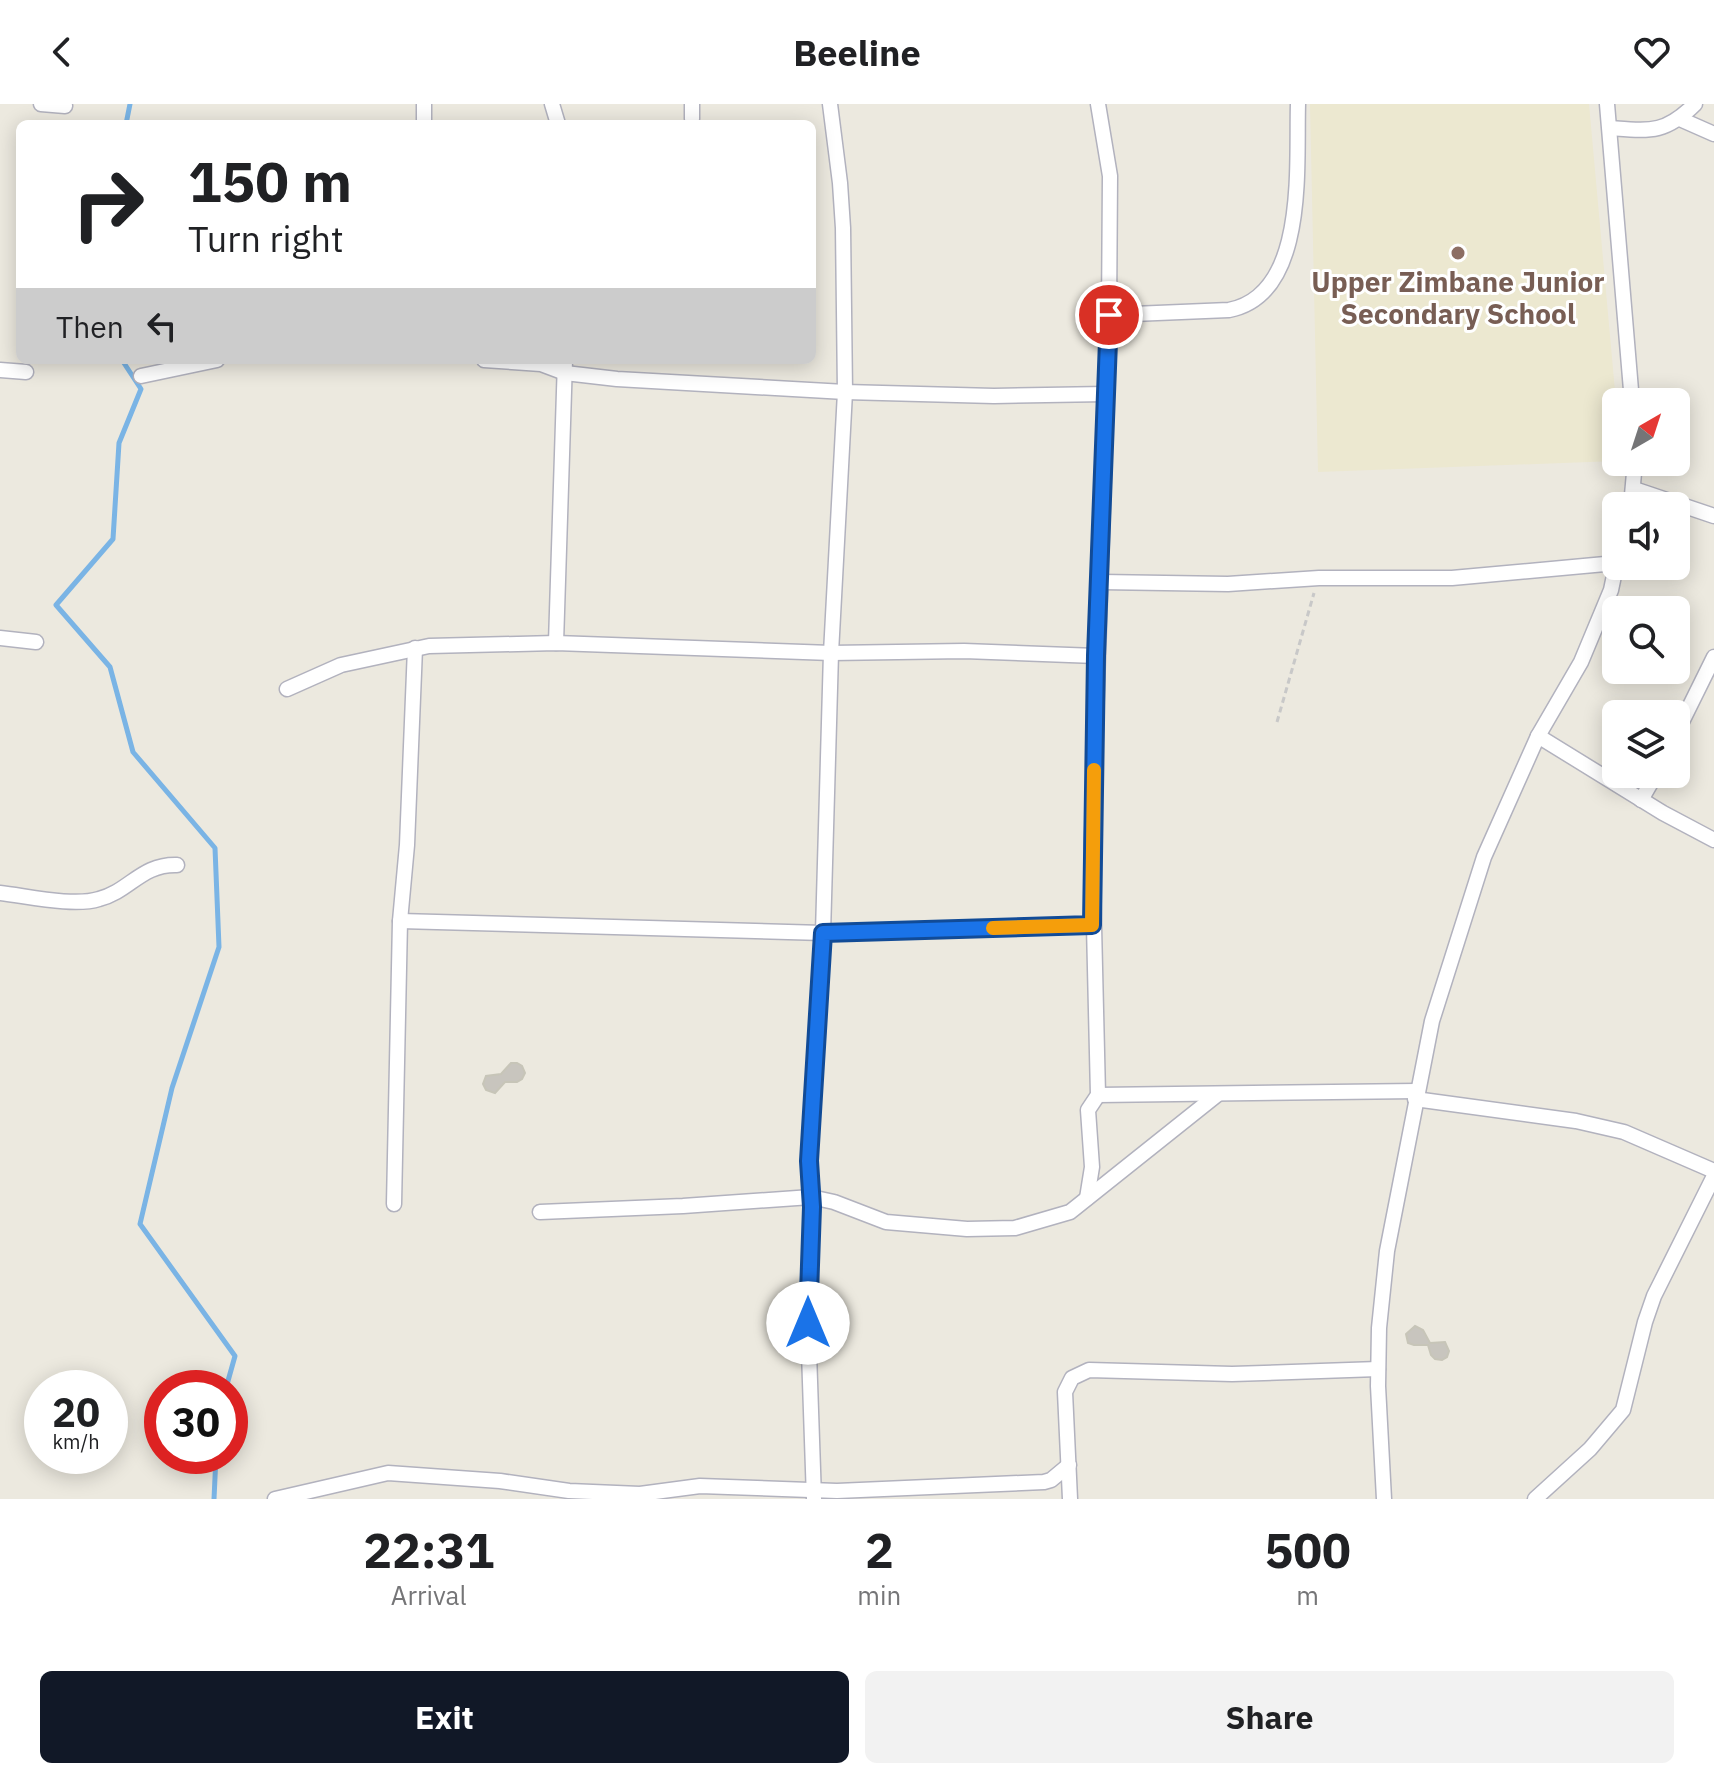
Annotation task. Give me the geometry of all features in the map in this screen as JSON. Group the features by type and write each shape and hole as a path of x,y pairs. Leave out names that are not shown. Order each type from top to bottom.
{"street":[{"path":"41,104 65,106"},
{"path":"814,1494 807,1287 811,1197 809,1161 823,933 831,653 845,392 843,228 830,104"},
{"path":"1087,1198 1092,1167 1088,1110 1098,1095 1092,925 1096,656 1109,315 1110,176 1098,104"},
{"path":"1109,315 1229,310 1244,307 1265,292 1279,269 1291,232 1295,204 1298,104"},
{"path":"1607,104 1631,388"},
{"path":"1610,128 1651,131 1666,127 1680,119 1695,104"},
{"path":"1680,119 1714,134"},
{"path":"141,376 198,364"},
{"path":"541,364 617,379 845,392 994,396 1106,394"},
{"path":"556,643 565,367"},
{"path":"0,370 26,372"},
{"path":"1633,492 1634,476"},
{"path":"1634,489 1714,516"},
{"path":"1101,582 1228,584 1319,578 1452,578 1602,566"},
{"path":"1384,1499 1379,1328 1387,1251 1432,1021 1484,857 1538,736 1581,662 1613,580"},
{"path":"0,638 36,642"},
{"path":"287,689 341,665 415,648 556,643 831,653 964,651 1096,656"},
{"path":"394,1204 400,921 407,845 415,648"},
{"path":"1690,706 1714,657"},
{"path":"1538,736 1641,800 1714,840"},
{"path":"1641,800 1648,788"},
{"path":"0,893 97,900 149,869 162,864 177,865"},
{"path":"400,921 823,933 1092,925"},
{"path":"540,1212 811,1197 834,1202 886,1222 993,1230 1015,1228 1070,1212 1218,1094"},
{"path":"1098,1095 1416,1095 1576,1121 1624,1132 1714,1174 1654,1296 1623,1410 1590,1449 1535,1499"},
{"path":"1070,1499 1065,1392 1072,1378 1089,1370 1232,1374 1378,1369"},
{"path":"275,1499 388,1473 598,1492 640,1494 700,1486 814,1494 1044,1482 1069,1465"}],"path":[{"path":"1277,722 1319,578"}],"shaded area":[{"name":"Upper Zimbane Junior Secondary School","path":"1310,104 1589,104 1615,388 1602,388 1602,462 1318,472"}],"building":[{"path":"511,1063 522,1066 525,1073 522,1079 505,1082 495,1093 486,1090 483,1084 486,1076 501,1074"},
{"path":"1415,1326 1423,1330 1430,1343 1445,1342 1449,1351 1447,1357 1435,1359 1428,1345 1408,1343 1406,1334"}],"waterway":[{"path":"127,120 130,104"},
{"path":"125,364 141,389 119,443 113,539 56,605 110,667 133,752 215,848 219,947 172,1088 140,1224 235,1356 231,1370"},
{"path":"214,1499 215,1474"}],"slow traffic":[{"path":"993,928 1092,925 1094,770"}],"place":[{"name":"Upper Zimbane Junior Secondary School","path":"1458,253"}],"route":[{"path":"808,1323 812,1207 809,1161 823,933 1092,925 1096,656 1109,315"}]}
